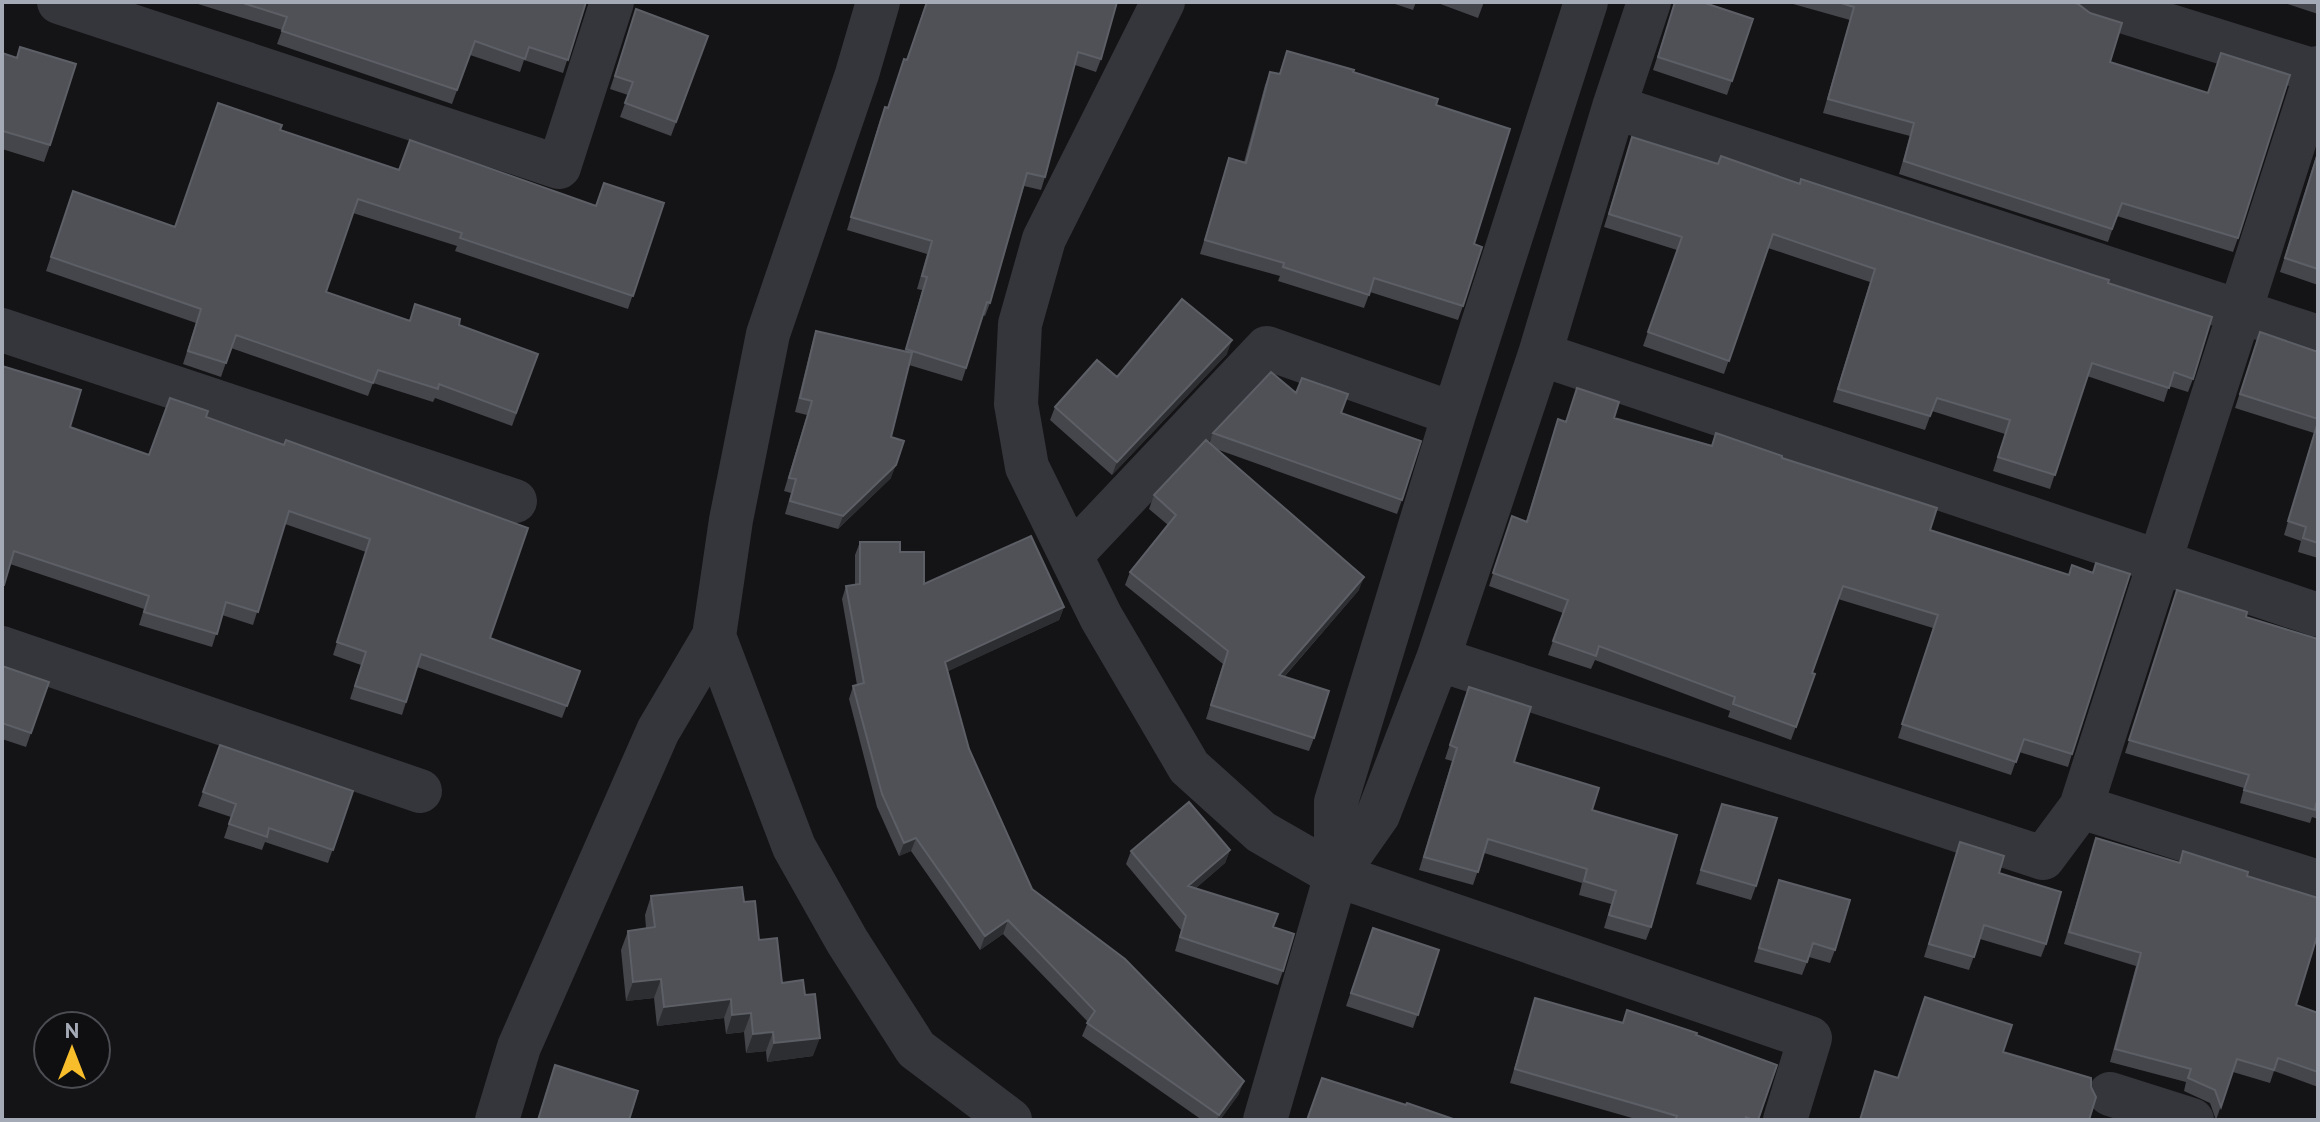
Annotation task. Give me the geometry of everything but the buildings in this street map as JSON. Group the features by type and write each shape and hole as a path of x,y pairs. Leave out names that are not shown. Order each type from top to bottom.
{"street":[{"path":"59,2 559,167 612,2"},
{"path":"497,1120 519,1047 658,731 714,636 731,520 768,334 857,74 878,2"},
{"path":"1163,2 1044,239 1020,324 1016,404 1027,467 1101,617 1189,767 1261,832 1336,875 1810,1038 1785,1120"},
{"path":"1265,1120 1336,875 1336,802 1454,414 1586,2"},
{"path":"1336,875 1378,815 1438,659 1540,354 1649,2"},
{"path":"1438,659 2043,858 2081,807 2318,70 2093,2"},
{"path":"1614,107 2318,337"},
{"path":"2,330 515,501"},
{"path":"1071,555 1267,348 1454,414"},
{"path":"1540,354 2318,615"},
{"path":"714,636 794,847 847,941 916,1049 1010,1120"},
{"path":"2,648 420,791"},
{"path":"2081,807 2318,882"},
{"path":"2110,1094 2192,1120"}]}
